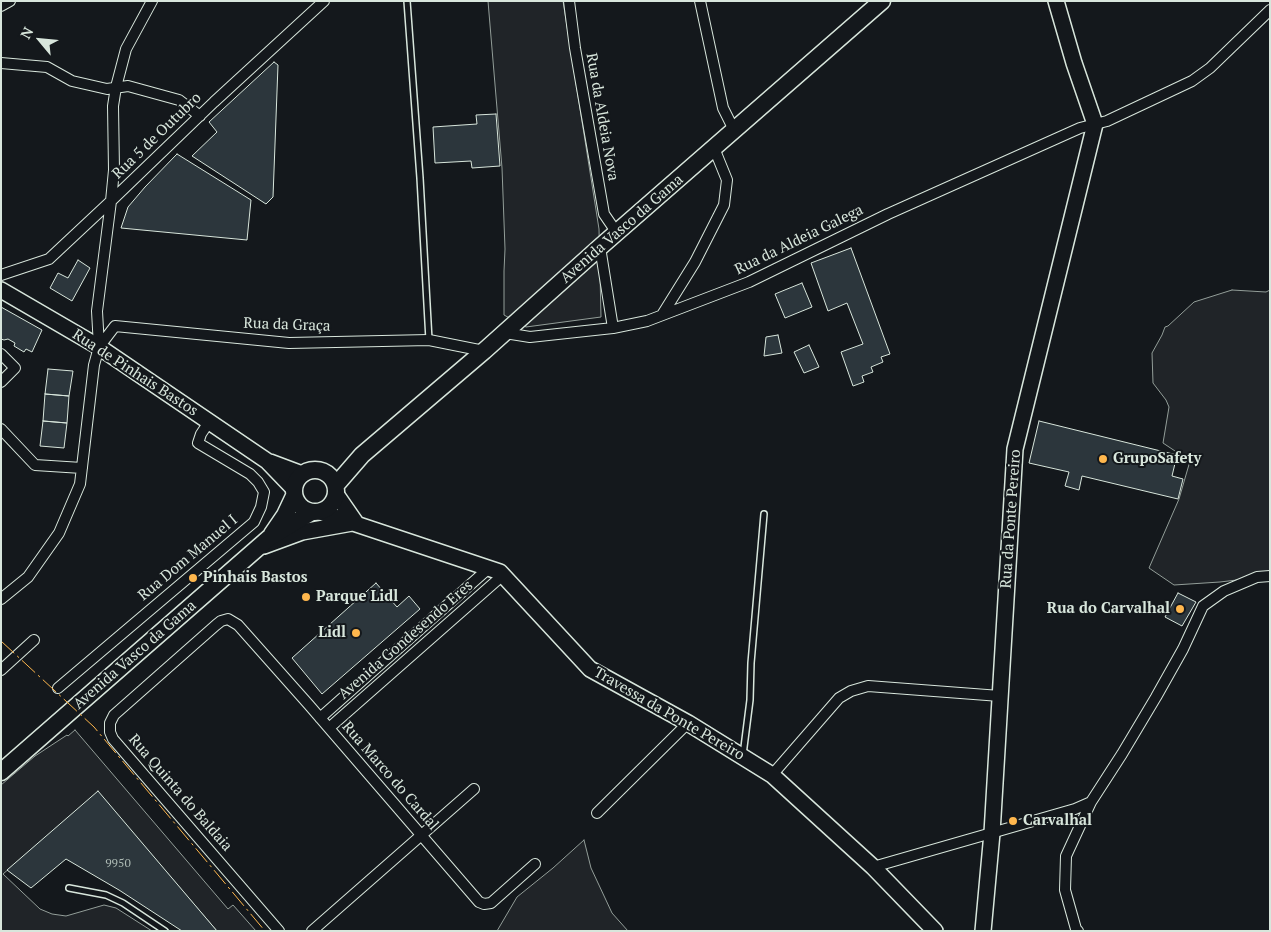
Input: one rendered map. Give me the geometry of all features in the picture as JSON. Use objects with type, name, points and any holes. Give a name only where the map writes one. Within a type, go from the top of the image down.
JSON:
[{"type":"main road","name":"Avenida Vasco da Gama","points":[[1,772],[269,538],[316,512],[328,508],[334,502],[336,489],[362,455],[484,351],[882,1]]},
{"type":"main road","name":"Avenida Vasco da Gama","points":[[269,538],[285,515],[294,492],[296,480],[302,474],[309,470],[318,469],[326,472],[362,455]]},
{"type":"main road","points":[[326,472],[332,478],[336,489]]},
{"type":"main road","points":[[294,492],[298,504],[304,510],[316,512]]},
{"type":"street","points":[[1,6],[10,1]]},
{"type":"street","points":[[1,600],[28,577],[59,533],[80,484],[94,365],[99,347],[97,312],[112,201],[114,170],[113,106],[126,49],[152,1]]},
{"type":"street","name":"Rua 5 de Outubro","points":[[1,275],[49,259],[324,1]]},
{"type":"street","name":"Rua da Aldeia Nova","points":[[569,1],[575,48],[604,214],[617,233]]},
{"type":"street","points":[[700,1],[723,108],[734,130]]},
{"type":"street","points":[[1056,1],[1095,124]]},
{"type":"street","name":"Rua da Aldeia Galega","points":[[505,332],[530,337],[613,328],[646,321],[749,282],[888,214],[1080,128],[1106,121],[1192,81],[1210,68],[1270,10]]},
{"type":"street","points":[[1,63],[47,67],[72,81],[107,89],[128,86],[179,100],[200,116]]},
{"type":"street","name":"Rua da Ponte Pereiro","points":[[984,931],[992,833],[1015,449],[1095,124]]},
{"type":"street","points":[[662,315],[695,262],[724,205],[727,180],[714,148]]},
{"type":"street","points":[[600,247],[613,328]]},
{"type":"street","name":"Rua de Pinhais Bastos","points":[[1,290],[99,347],[267,461],[302,474]]},
{"type":"street","name":"Rua da Graça","points":[[99,347],[115,326],[289,343],[429,340],[484,351]]},
{"type":"street","points":[[1,354],[15,368],[1,382]]},
{"type":"street","name":"Rua Dom Manuel I","points":[[58,688],[254,522],[261,507],[264,492],[250,474],[198,443],[201,434],[209,422]]},
{"type":"street","points":[[1,429],[35,465],[82,468]]},
{"type":"street","name":"Rua de Pinhais Bastos","points":[[267,461],[294,492]]},
{"type":"street","points":[[256,549],[302,532],[356,523],[336,489]]},
{"type":"street","name":"Travessa da Ponte Pereiro","points":[[316,512],[356,523],[500,572],[590,669],[688,723],[772,775],[873,867],[935,931]]},
{"type":"street","name":"Avenida Gondesendo Eres","points":[[320,718],[489,568]]},
{"type":"street","name":"Avenida Gondesendo Eres","points":[[329,728],[503,575]]},
{"type":"street","points":[[1078,931],[1066,890],[1066,856],[1091,802],[1122,754],[1183,650],[1203,606],[1224,591],[1257,577],[1270,576]]},
{"type":"street","name":"Rua Marco do Cardal","points":[[228,619],[238,625],[479,902],[484,904],[492,903],[535,864]]},
{"type":"street","name":"Rua Quinta do Baldaia","points":[[228,619],[216,625],[114,715],[110,723],[110,732],[112,739],[279,931]]},
{"type":"street","points":[[1,670],[34,640]]},
{"type":"street","points":[[772,775],[839,698],[851,691],[868,686],[1000,696]]},
{"type":"street","points":[[597,813],[688,723]]},
{"type":"street","points":[[312,931],[474,789]]},
{"type":"street","points":[[873,867],[1075,809],[1091,802]]},
{"type":"lane","points":[[407,1],[420,178],[429,340]]},
{"type":"lane","points":[[742,756],[750,700],[751,663],[764,514]]},
{"type":"lane","points":[[69,888],[106,895],[123,903],[166,931]]},
{"type":"shaded area","points":[[488,1],[563,1],[599,229],[601,317],[526,327],[504,315],[505,249],[502,168]]},
{"type":"shaded area","points":[[1232,290],[1266,292],[1270,290],[1270,576],[1174,585],[1149,568],[1179,499],[1190,461],[1163,443],[1169,407],[1153,383],[1152,353],[1165,327],[1194,302]]},
{"type":"shaded area","points":[[75,730],[228,909],[233,905],[256,931],[217,931],[98,792],[3,874],[40,909],[52,914],[66,916],[104,905],[116,908],[152,931],[1,931],[1,785],[35,756]]},
{"type":"shaded area","points":[[584,840],[591,868],[612,913],[628,931],[497,931],[517,897]]},
{"type":"building","points":[[274,62],[278,65],[273,197],[266,204],[192,156],[217,132],[209,122]]},
{"type":"building","points":[[496,114],[500,166],[472,168],[471,161],[435,163],[433,127],[477,124],[476,115]]},
{"type":"building","points":[[177,154],[251,200],[247,240],[121,228],[128,207]]},
{"type":"building","points":[[851,248],[890,354],[881,357],[883,362],[871,367],[873,372],[862,376],[864,382],[853,386],[841,352],[863,344],[847,303],[828,311],[811,263]]},
{"type":"building","points":[[78,260],[90,268],[72,301],[50,288],[58,273],[68,278]]},
{"type":"building","points":[[802,283],[812,307],[785,318],[775,294]]},
{"type":"building","points":[[1,307],[42,330],[32,352],[26,349],[24,352],[14,346],[15,343],[8,339],[1,339]]},
{"type":"building","points":[[778,335],[782,353],[764,356],[766,337]]},
{"type":"building","points":[[809,345],[819,367],[804,373],[794,352]]},
{"type":"building","points":[[48,369],[73,371],[69,396],[45,394]]},
{"type":"building","points":[[45,394],[69,396],[67,423],[43,421]]},
{"type":"building","points":[[43,421],[67,423],[64,448],[40,446]]},
{"type":"building","name":"GrupoSafety","points":[[1039,421],[1177,455],[1172,476],[1183,479],[1178,499],[1082,476],[1079,490],[1065,486],[1069,472],[1029,463]]},
{"type":"building","name":"Lidl","points":[[376,583],[397,607],[409,596],[420,609],[322,694],[292,658]]},
{"type":"building","name":"Rua do Carvalhal","points":[[1178,593],[1196,602],[1182,626],[1165,617]]},
{"type":"building","points":[[98,791],[217,931],[182,931],[119,890],[66,859],[31,888],[7,870]]},
{"type":"power","points":[[1,641],[94,727],[265,931]]},
{"type":"place","name":"GrupoSafety","points":[[1103,459]]},
{"type":"place","name":"Pinhais Bastos","points":[[193,578]]},
{"type":"place","name":"Parque Lidl","points":[[306,597]]},
{"type":"place","name":"Rua do Carvalhal","points":[[1180,609]]},
{"type":"place","name":"Lidl","points":[[356,633]]},
{"type":"place","name":"Carvalhal","points":[[1013,821]]}]
